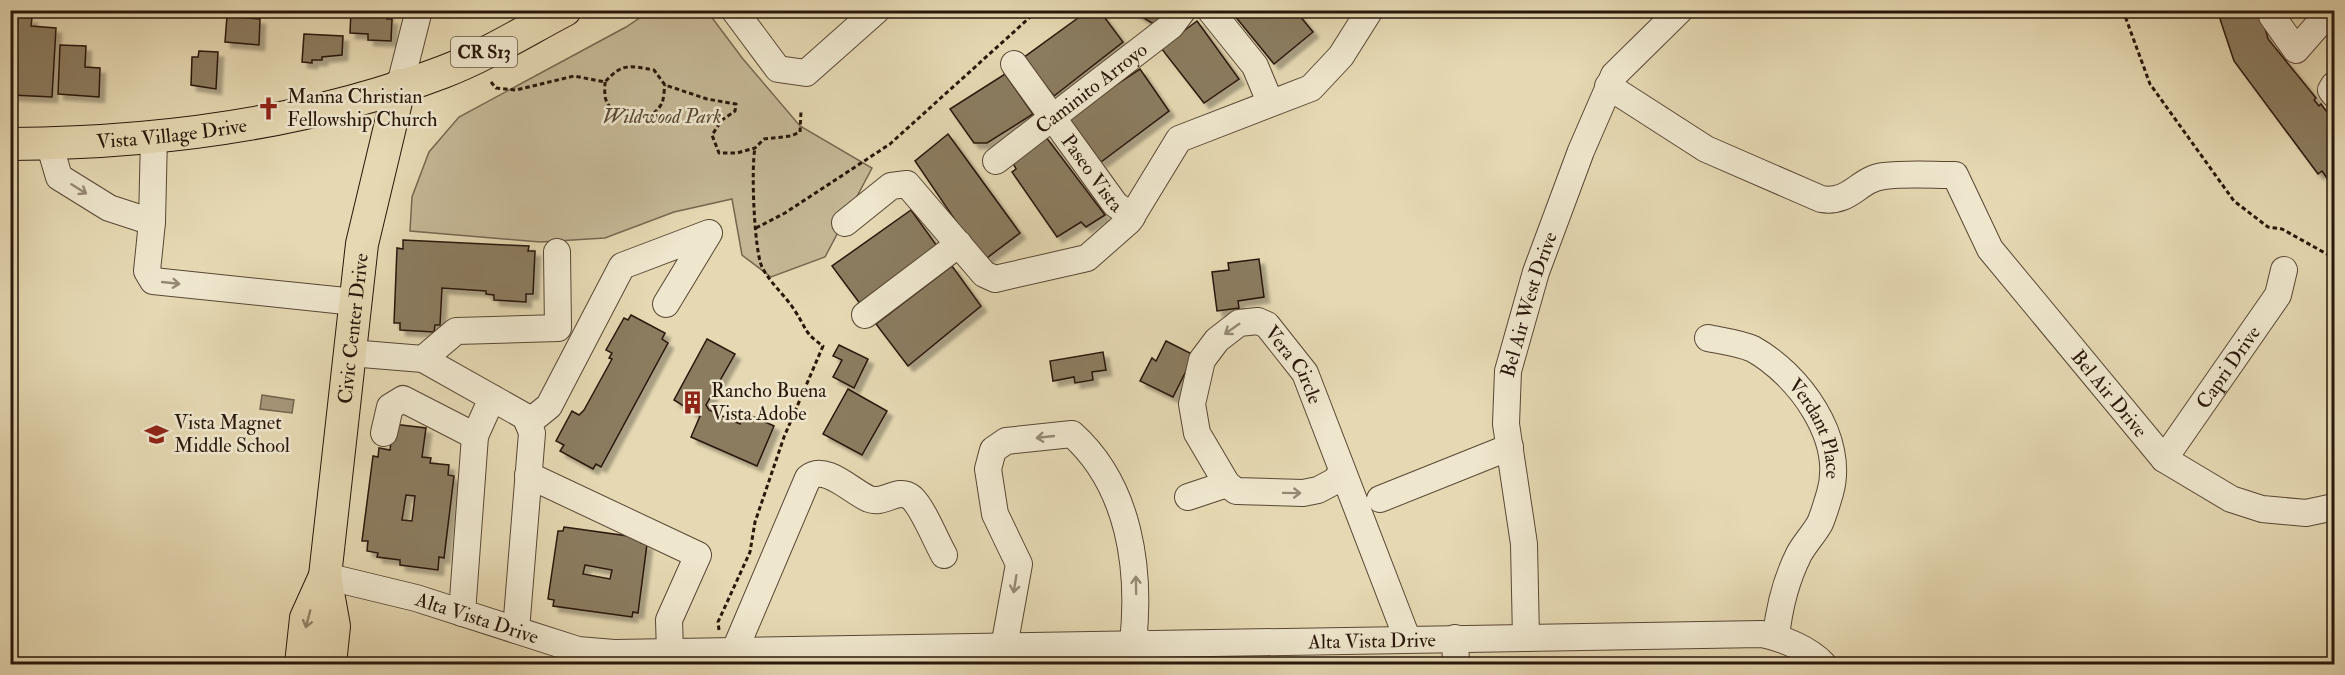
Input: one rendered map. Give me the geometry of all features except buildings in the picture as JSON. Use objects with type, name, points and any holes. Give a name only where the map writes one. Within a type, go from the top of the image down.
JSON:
[{"type":"main road","name":"CR S13","points":[[400,85],[443,72],[565,10]]},
{"type":"main road","name":"Vista Village Drive","points":[[10,144],[154,136],[295,117],[400,85]]},
{"type":"main road","name":"Civic Center Drive","points":[[330,664],[334,626],[325,576],[362,244],[400,85]]},
{"type":"main road","name":"Civic Center Drive","points":[[301,664],[306,618],[325,576]]},
{"type":"street","points":[[400,85],[419,10]]},
{"type":"street","points":[[734,10],[778,69],[806,73],[877,10]]},
{"type":"street","name":"Caminito Arroyo","points":[[996,161],[1171,26],[1183,10]]},
{"type":"street","points":[[1210,10],[1255,66],[1270,102]]},
{"type":"street","points":[[845,222],[891,186],[907,184],[984,274],[995,279],[1087,258],[1132,218],[1179,139],[1311,88],[1341,56],[1370,10]]},
{"type":"street","name":"Bel Air West Drive","points":[[1526,638],[1524,544],[1506,424],[1508,371],[1536,272],[1608,86],[1614,75],[1680,10]]},
{"type":"street","points":[[2271,10],[2272,16],[2296,50],[2331,10]]},
{"type":"street","name":"Paseo Vista","points":[[1014,64],[1115,204],[1132,218]]},
{"type":"street","points":[[2334,85],[2331,90],[2334,94]]},
{"type":"street","name":"Bel Air Drive","points":[[1608,86],[1706,149],[1821,199],[1833,201],[1853,194],[1866,182],[1882,176],[1955,175],[1990,249],[2164,459],[2231,499],[2262,509],[2306,513],[2334,507]]},
{"type":"street","points":[[154,136],[152,222],[147,271],[153,281],[355,302]]},
{"type":"street","points":[[49,143],[59,177],[109,208],[152,222]]},
{"type":"street","points":[[528,423],[549,406],[622,266],[709,233],[666,304]]},
{"type":"street","points":[[865,315],[959,244]]},
{"type":"street","points":[[557,252],[558,328]]},
{"type":"street","name":"Capri Drive","points":[[2164,459],[2278,296],[2284,270]]},
{"type":"street","name":"Vera Circle","points":[[1227,484],[1197,433],[1192,404],[1202,360],[1217,340],[1239,323],[1258,321],[1267,325],[1305,373],[1341,472],[1407,638]]},
{"type":"street","points":[[423,359],[456,331],[558,328],[582,342]]},
{"type":"street","name":"Verdant Place","points":[[1708,338],[1751,348],[1784,370],[1801,389],[1824,429],[1831,453],[1831,489],[1820,523],[1800,553],[1779,605],[1776,637]]},
{"type":"street","points":[[350,353],[423,359],[526,417],[532,433],[516,630]]},
{"type":"street","points":[[462,613],[475,436],[492,398]]},
{"type":"street","points":[[384,433],[390,406],[404,399],[475,436]]},
{"type":"street","points":[[1004,647],[1019,564],[995,514],[987,469],[993,450],[1006,441],[1072,434],[1084,446],[1109,484],[1127,526],[1136,577],[1141,650]]},
{"type":"street","points":[[1380,499],[1510,447]]},
{"type":"street","points":[[1188,497],[1227,484],[1236,490],[1304,494],[1335,481],[1341,472]]},
{"type":"street","points":[[728,652],[808,478],[813,473],[823,473],[871,500],[884,501],[896,494],[904,494],[913,499],[944,555]]},
{"type":"street","points":[[528,475],[698,555],[669,620],[670,652]]},
{"type":"street","name":"Alta Vista Drive","points":[[325,576],[416,598],[516,630],[578,657],[638,658],[670,652],[728,652],[889,657],[1004,647],[1141,650],[1407,638],[1762,634],[1776,637],[1816,657],[1823,664]]},
{"type":"street","name":"Alta Vista Drive","points":[[1455,638],[1456,664]]},
{"type":"path","points":[[756,228],[785,213],[891,144],[972,67],[1038,10]]},
{"type":"path","points":[[2126,10],[2125,16],[2150,84],[2234,201],[2268,227],[2282,230],[2334,258]]},
{"type":"path","points":[[665,85],[663,103],[651,116],[633,121],[616,114],[605,100],[605,82],[616,70],[631,65],[654,70],[665,85],[707,99],[736,104],[735,111],[722,120],[712,135],[719,153],[737,153],[754,148],[764,139],[791,136],[800,132],[801,111]]},
{"type":"path","points":[[491,82],[496,88],[516,90],[574,76],[605,82]]},
{"type":"path","points":[[728,652],[718,622],[750,552],[755,522],[784,437],[823,346],[807,335],[795,310],[761,266],[752,166],[754,148]]},
{"type":"green space","name":"Wildwood Park","points":[[650,11],[707,11],[743,59],[800,126],[872,168],[825,257],[771,277],[742,255],[732,199],[674,212],[605,238],[540,242],[410,231],[412,197],[429,152],[459,117],[626,27]]},
{"type":"shaded area","points":[[262,395],[294,400],[292,413],[260,409]]},
{"type":"place","name":"Manna Christian Fellowship Church","points":[[269,108]]},
{"type":"place","name":"Rancho Buena Vista Adobe","points":[[693,402]]},
{"type":"place","name":"Vista Magnet Middle School","points":[[156,434]]}]
